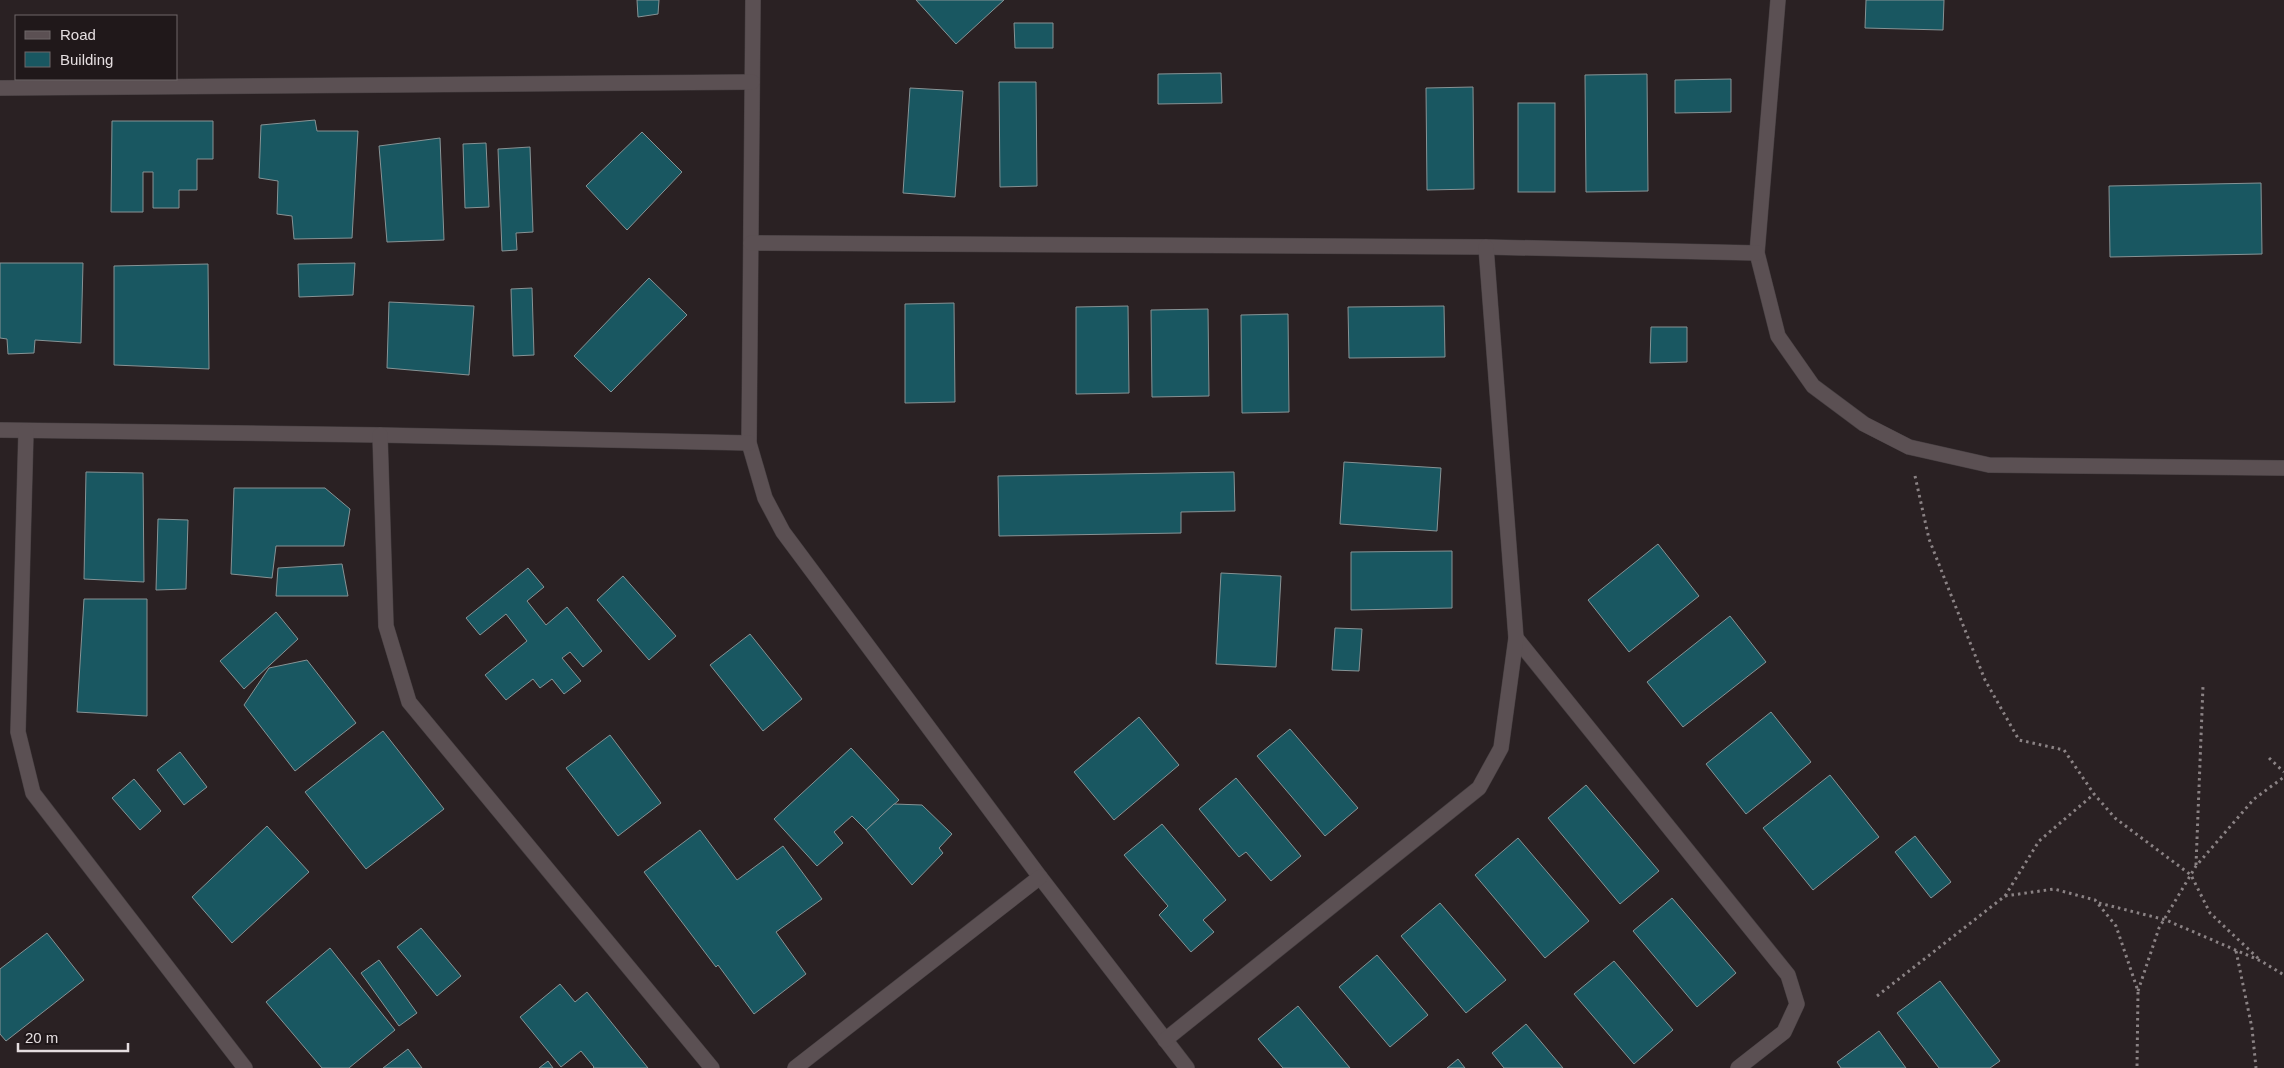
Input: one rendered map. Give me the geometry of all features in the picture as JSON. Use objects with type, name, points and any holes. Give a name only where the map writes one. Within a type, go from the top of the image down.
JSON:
[{"type":"street","points":[[753,0],[749,442],[765,498],[783,532],[1040,877],[1187,1068]]},
{"type":"street","points":[[1778,0],[1757,252],[1778,336],[1813,386],[1864,424],[1909,447],[1989,465],[2284,468]]},
{"type":"street","points":[[0,88],[752,82]]},
{"type":"street","points":[[751,243],[1486,247],[1757,252]]},
{"type":"street","points":[[1165,1040],[1479,788],[1501,748],[1516,638],[1486,247]]},
{"type":"street","points":[[0,430],[380,434],[749,442]]},
{"type":"street","points":[[26,430],[18,732],[33,793],[245,1068]]},
{"type":"street","points":[[380,434],[386,626],[409,702],[712,1068]]},
{"type":"street","points":[[1516,638],[1788,975],[1797,1004],[1784,1032],[1738,1068]]},
{"type":"street","points":[[795,1068],[1040,877]]},
{"type":"path","points":[[1909,447],[1929,538],[1985,680],[2019,740],[2064,750],[2094,794],[2115,818],[2191,875],[2210,913],[2261,961]]},
{"type":"path","points":[[2196,866],[2203,686]]},
{"type":"path","points":[[2269,758],[2284,772]]},
{"type":"path","points":[[2137,1068],[2138,991],[2159,928],[2166,920],[2196,866],[2254,799],[2284,777]]},
{"type":"path","points":[[1877,996],[2005,896],[2039,841],[2094,794]]},
{"type":"path","points":[[2005,896],[2054,888],[2166,920],[2261,961],[2284,975]]},
{"type":"path","points":[[2098,902],[2116,926],[2138,991]]},
{"type":"path","points":[[2236,950],[2252,1028],[2256,1068]]},
{"type":"building","points":[[637,0],[659,0],[658,14],[638,17]]},
{"type":"building","points":[[916,0],[1004,0],[956,44]]},
{"type":"building","points":[[1866,0],[1944,0],[1943,30],[1865,28]]},
{"type":"building","points":[[1014,23],[1053,23],[1053,48],[1015,48]]},
{"type":"building","points":[[1221,73],[1222,103],[1158,104],[1158,74]]},
{"type":"building","points":[[1647,74],[1648,191],[1586,192],[1585,75]]},
{"type":"building","points":[[1731,79],[1731,112],[1675,113],[1675,80]]},
{"type":"building","points":[[999,82],[1036,82],[1037,186],[1000,187]]},
{"type":"building","points":[[1473,87],[1474,189],[1427,190],[1426,88]]},
{"type":"building","points":[[910,88],[963,91],[955,197],[903,193]]},
{"type":"building","points":[[1518,103],[1555,103],[1555,192],[1518,192]]},
{"type":"building","points":[[315,120],[317,131],[358,131],[352,238],[294,239],[292,216],[277,214],[278,181],[259,178],[261,125]]},
{"type":"building","points":[[112,121],[213,121],[213,159],[197,159],[197,190],[179,190],[179,208],[153,208],[153,172],[143,172],[143,212],[111,212]]},
{"type":"building","points":[[642,132],[682,172],[627,230],[586,186]]},
{"type":"building","points":[[440,138],[444,240],[387,242],[379,146]]},
{"type":"building","points":[[486,143],[489,207],[465,208],[463,144]]},
{"type":"building","points":[[530,147],[533,232],[516,233],[517,250],[502,251],[498,149]]},
{"type":"building","points":[[2261,183],[2262,254],[2110,257],[2109,186]]},
{"type":"building","points":[[0,263],[83,263],[81,343],[35,340],[34,353],[8,354],[7,339],[0,338]]},
{"type":"building","points":[[355,263],[353,295],[299,297],[298,264]]},
{"type":"building","points":[[208,264],[209,369],[114,365],[114,266]]},
{"type":"building","points":[[649,278],[687,315],[611,392],[574,356]]},
{"type":"building","points":[[532,288],[534,355],[513,356],[511,289]]},
{"type":"building","points":[[389,302],[474,306],[469,375],[387,368]]},
{"type":"building","points":[[954,303],[955,402],[905,403],[905,304]]},
{"type":"building","points":[[1128,306],[1129,393],[1076,394],[1076,307]]},
{"type":"building","points":[[1444,306],[1445,357],[1349,358],[1348,307]]},
{"type":"building","points":[[1208,309],[1209,396],[1152,397],[1151,310]]},
{"type":"building","points":[[1288,314],[1289,412],[1242,413],[1241,315]]},
{"type":"building","points":[[1651,327],[1687,327],[1687,362],[1650,363]]},
{"type":"building","points":[[1344,462],[1441,468],[1437,531],[1340,524]]},
{"type":"building","points":[[86,472],[143,473],[144,582],[84,579]]},
{"type":"building","points":[[1234,472],[1235,511],[1181,512],[1181,533],[999,536],[998,476]]},
{"type":"building","points":[[234,488],[325,488],[350,509],[344,546],[276,546],[272,578],[231,574]]},
{"type":"building","points":[[158,519],[188,520],[186,589],[156,590]]},
{"type":"building","points":[[1658,544],[1699,596],[1629,652],[1588,600]]},
{"type":"building","points":[[1452,551],[1452,608],[1351,610],[1351,552]]},
{"type":"building","points":[[342,564],[348,596],[276,596],[278,568]]},
{"type":"building","points":[[528,568],[544,587],[527,601],[546,625],[567,607],[602,651],[583,667],[570,652],[562,658],[581,681],[564,694],[552,679],[540,688],[533,679],[506,700],[485,675],[527,641],[506,614],[480,635],[466,618]]},
{"type":"building","points":[[1221,573],[1281,576],[1276,667],[1216,664]]},
{"type":"building","points":[[623,576],[676,636],[649,660],[597,600]]},
{"type":"building","points":[[84,599],[147,599],[147,716],[77,712]]},
{"type":"building","points":[[276,612],[298,639],[244,689],[220,661]]},
{"type":"building","points":[[1730,616],[1766,662],[1683,727],[1647,682]]},
{"type":"building","points":[[1335,628],[1362,629],[1359,671],[1332,670]]},
{"type":"building","points":[[750,634],[802,699],[763,731],[710,665]]},
{"type":"building","points":[[307,660],[356,723],[295,771],[244,705],[269,668]]},
{"type":"building","points":[[1771,712],[1811,762],[1746,814],[1706,764]]},
{"type":"building","points":[[1139,717],[1179,765],[1114,820],[1074,772]]},
{"type":"building","points":[[1290,729],[1358,808],[1325,836],[1257,756]]},
{"type":"building","points":[[383,731],[444,809],[366,869],[305,792]]},
{"type":"building","points":[[610,735],[661,803],[618,836],[566,768]]},
{"type":"building","points":[[851,748],[899,800],[866,830],[852,816],[834,832],[843,843],[817,866],[774,819]]},
{"type":"building","points":[[180,752],[207,787],[184,805],[157,770]]},
{"type":"building","points":[[1830,775],[1879,837],[1813,890],[1763,828]]},
{"type":"building","points":[[1236,778],[1301,856],[1271,881],[1246,852],[1239,857],[1199,809]]},
{"type":"building","points":[[134,779],[161,811],[140,830],[112,798]]},
{"type":"building","points":[[1586,785],[1659,871],[1620,904],[1548,818]]},
{"type":"building","points":[[894,804],[922,805],[952,834],[939,848],[943,853],[912,885],[866,830]]},
{"type":"building","points":[[1162,824],[1226,900],[1203,920],[1214,932],[1191,952],[1159,915],[1168,906],[1124,855]]},
{"type":"building","points":[[267,826],[309,872],[232,943],[192,897]]},
{"type":"building","points":[[700,830],[737,880],[783,846],[822,899],[776,932],[806,974],[754,1014],[718,965],[716,967],[644,872]]},
{"type":"building","points":[[1915,836],[1951,882],[1931,898],[1895,852]]},
{"type":"building","points":[[1518,838],[1589,921],[1545,958],[1475,875]]},
{"type":"building","points":[[1672,898],[1736,973],[1697,1007],[1633,931]]},
{"type":"building","points":[[1440,903],[1506,980],[1466,1013],[1401,936]]},
{"type":"building","points":[[421,928],[461,976],[437,996],[397,947]]},
{"type":"building","points":[[47,933],[84,980],[6,1041],[0,1034],[0,969]]},
{"type":"building","points":[[330,948],[395,1030],[349,1068],[322,1068],[266,1002]]},
{"type":"building","points":[[1377,955],[1428,1015],[1390,1047],[1339,987]]},
{"type":"building","points":[[379,960],[417,1013],[399,1026],[361,973]]},
{"type":"building","points":[[1614,961],[1673,1030],[1634,1064],[1574,994]]},
{"type":"building","points":[[1940,981],[2000,1061],[1990,1068],[1939,1068],[1897,1013]]},
{"type":"building","points":[[560,984],[575,1002],[587,992],[648,1068],[593,1068],[581,1051],[561,1067],[520,1017]]},
{"type":"building","points":[[1298,1006],[1350,1068],[1283,1068],[1258,1039]]},
{"type":"building","points":[[1526,1024],[1563,1068],[1504,1068],[1492,1053]]},
{"type":"building","points":[[1879,1031],[1906,1068],[1841,1068],[1837,1062]]},
{"type":"building","points":[[408,1049],[422,1068],[383,1068]]},
{"type":"building","points":[[1458,1059],[1465,1068],[1447,1068]]},
{"type":"building","points":[[548,1061],[553,1068],[539,1068]]}]
